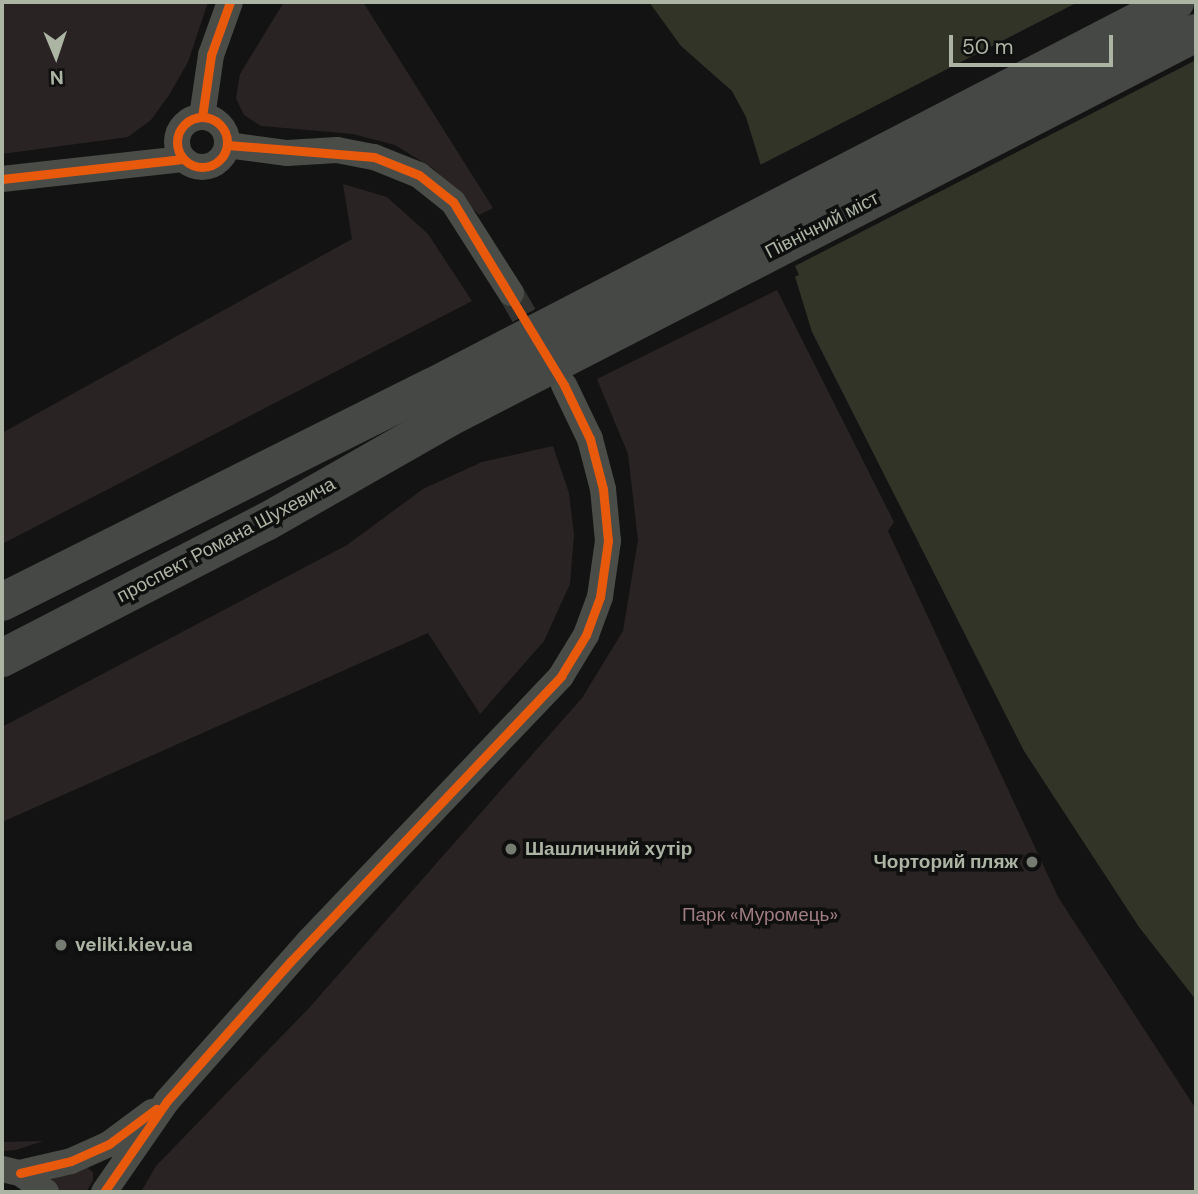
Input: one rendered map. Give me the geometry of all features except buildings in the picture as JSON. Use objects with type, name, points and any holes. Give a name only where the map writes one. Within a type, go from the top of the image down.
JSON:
[{"type":"main road","name":"Північний міст","points":[[440,402],[1175,2]]},
{"type":"main road","name":"Північний міст","points":[[440,402],[1196,33]]},
{"type":"main road","points":[[2,603],[440,402]]},
{"type":"main road","name":"проспект Романа Шухевича","points":[[2,658],[266,522],[440,402]]},
{"type":"street","points":[[202,117],[211,55],[230,2]]},
{"type":"street","points":[[202,117],[221,125],[227,145],[221,159],[209,166],[195,166],[183,159],[177,146],[179,131],[188,121],[202,117]]},
{"type":"street","points":[[227,145],[287,153],[349,152],[374,156],[419,175],[453,202],[511,293]]},
{"type":"street","points":[[2,179],[183,159]]},
{"type":"street","points":[[104,1192],[167,1101],[308,942],[561,676],[586,635],[600,597],[608,541],[603,489],[590,439],[564,385]]},
{"type":"street","points":[[11,1171],[71,1161],[109,1144],[167,1101]]},
{"type":"street","points":[[11,1171],[46,1192]]},
{"type":"green space","points":[[2,2],[208,2],[188,62],[169,95],[151,120],[128,137],[2,154]]},
{"type":"green space","points":[[284,2],[363,2],[493,208],[479,215],[434,169],[395,145],[353,134],[261,126],[244,115],[236,98],[240,74]]},
{"type":"green space","points":[[343,184],[387,197],[428,234],[472,301],[2,544],[2,433],[352,239]]},
{"type":"green space","name":"Парк «Муромець»","points":[[777,290],[894,522],[888,531],[1058,897],[1196,1109],[1196,1192],[141,1192],[156,1166],[309,1008],[582,698],[623,631],[638,540],[628,454],[597,379]]},
{"type":"green space","points":[[553,446],[569,493],[574,535],[570,584],[544,641],[480,714],[428,633],[2,822],[2,727],[347,545],[423,489],[482,462]]},
{"type":"green space","points":[[43,1141],[16,1150],[2,1151],[2,1142]]},
{"type":"green space","points":[[86,1167],[93,1172],[93,1181],[86,1192],[52,1192],[48,1187],[52,1179]]},
{"type":"shaded area","points":[[649,2],[1196,2],[1196,1000],[1139,927],[1024,751],[812,332],[746,117],[732,91],[681,46]]},
{"type":"pier","points":[[1078,2],[1196,2],[1196,60],[795,266],[799,275],[792,278],[758,166]]},
{"type":"tunnel","points":[[511,293],[542,346]]},
{"type":"cycle path","points":[[202,117],[211,55],[230,2]]},
{"type":"cycle path","points":[[202,117],[220,124],[227,142],[220,160],[202,167],[184,160],[177,142],[184,124],[202,117]]},
{"type":"cycle path","points":[[104,1192],[167,1101],[291,961],[561,676],[586,635],[600,597],[608,541],[603,489],[590,439],[564,385],[453,202],[419,175],[374,157],[227,145]]},
{"type":"cycle path","points":[[2,179],[183,159]]},
{"type":"cycle path","points":[[20,1173],[71,1161],[109,1144],[156,1109]]},
{"type":"place","name":"Шашличний хутір","points":[[511,849]]},
{"type":"place","name":"Чорторий пляж","points":[[1032,862]]},
{"type":"place","name":"veliki.kiev.ua","points":[[61,945]]}]
